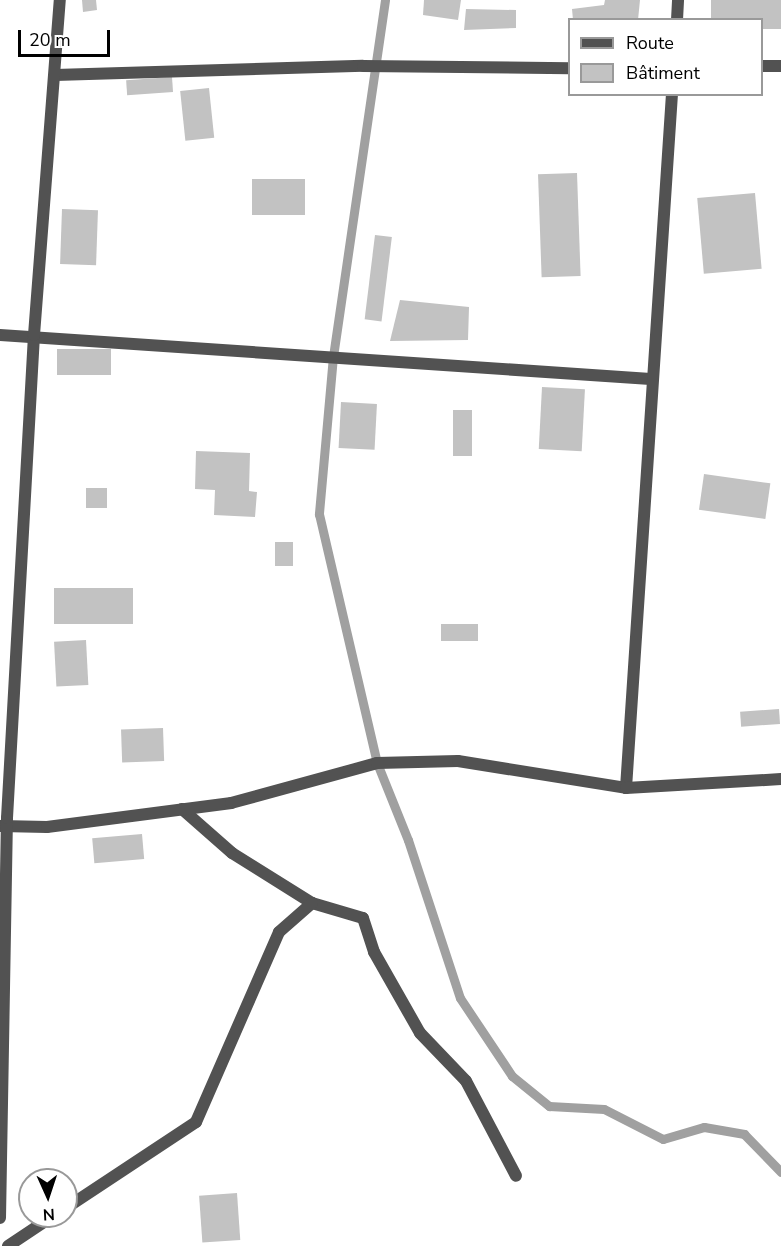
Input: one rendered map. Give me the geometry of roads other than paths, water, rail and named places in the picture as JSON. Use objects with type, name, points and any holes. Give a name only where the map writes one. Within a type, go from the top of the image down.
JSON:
[{"type":"street","points":[[0,1218],[4,826],[34,335],[60,0]]},
{"type":"street","points":[[677,18],[678,0]]},
{"type":"street","points":[[763,66],[781,66]]},
{"type":"street","points":[[55,75],[370,67],[568,68]]},
{"type":"street","points":[[626,788],[651,379],[672,96]]},
{"type":"street","points":[[0,335],[34,335],[651,379]]},
{"type":"street","points":[[4,826],[47,826],[231,803],[377,763],[458,761],[626,788],[781,779]]},
{"type":"street","points":[[182,809],[232,853],[312,903],[363,918],[374,952],[420,1033],[466,1081],[516,1176]]},
{"type":"street","points":[[78,1200],[196,1122],[279,932],[312,903]]},
{"type":"street","points":[[8,1246],[35,1228]]},
{"type":"waterway","points":[[385,0],[333,356],[319,514],[377,763],[408,840],[460,998],[512,1076],[549,1106],[604,1109],[663,1139],[704,1127],[744,1134],[781,1172]]}]
